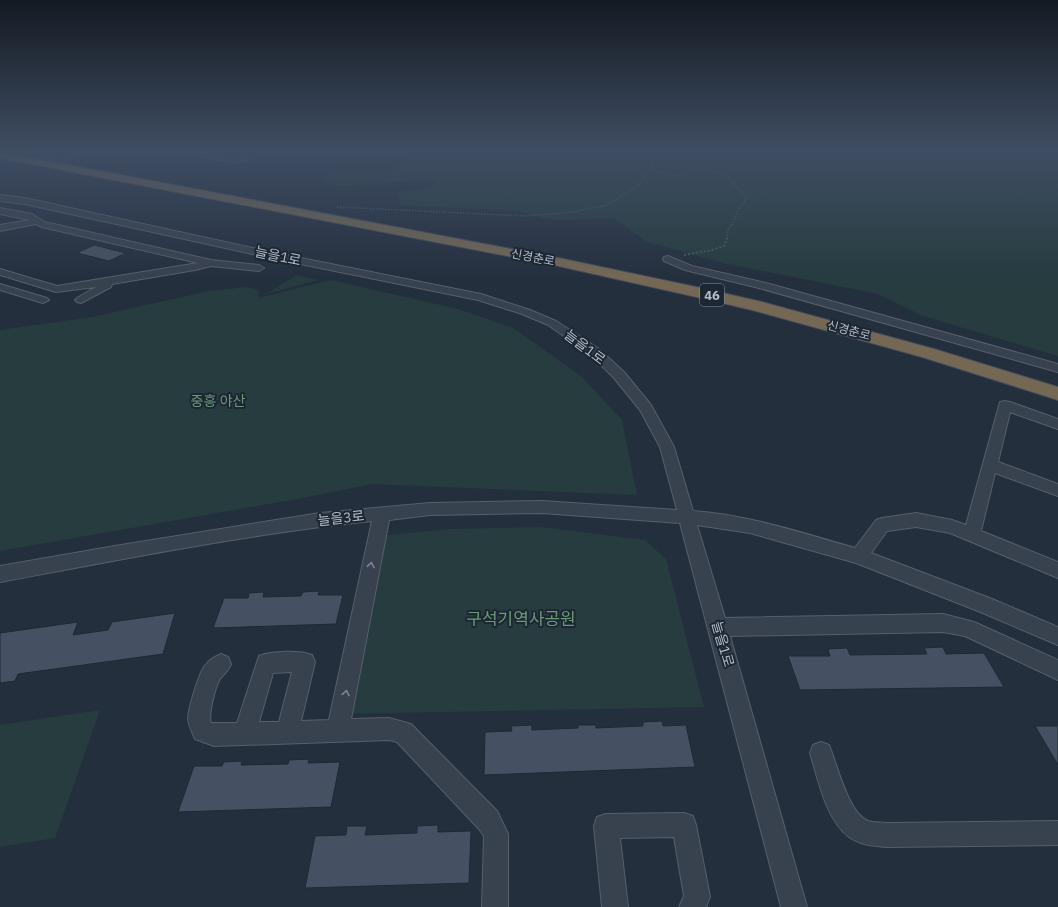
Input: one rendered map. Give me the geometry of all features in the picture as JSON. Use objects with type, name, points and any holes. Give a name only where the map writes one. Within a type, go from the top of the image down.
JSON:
[{"type":"highway","name":"신경춘로","points":[[223,193],[360,217],[756,306],[928,353],[1058,394]]},
{"type":"highway","name":"신경춘로","points":[[231,193],[614,266],[759,298],[916,340],[1058,384]]},
{"type":"street","name":"늘을1로","points":[[0,198],[25,201],[266,254],[481,297],[526,312],[552,323],[596,352],[619,375],[646,408],[667,447],[718,626],[794,907]]},
{"type":"street","points":[[0,211],[39,220],[42,224],[211,262],[259,268]]},
{"type":"street","points":[[0,228],[27,224],[39,220]]},
{"type":"street","points":[[668,259],[689,268],[762,285],[1058,368]]},
{"type":"street","points":[[0,272],[56,289],[195,267],[211,262]]},
{"type":"street","points":[[81,300],[105,287],[111,281]]},
{"type":"street","points":[[18,292],[37,283]]},
{"type":"street","points":[[0,287],[43,300]]},
{"type":"street","points":[[972,534],[1005,406],[1058,424]]},
{"type":"street","points":[[989,465],[1058,490]]},
{"type":"street","name":"늘을3로","points":[[0,574],[115,553],[320,520],[430,509],[542,507],[711,519],[750,526],[859,556],[985,605],[1058,636]]},
{"type":"street","points":[[338,731],[382,514]]},
{"type":"street","points":[[859,556],[882,525],[916,520],[952,527],[972,534],[1058,570]]},
{"type":"street","points":[[718,626],[943,623],[967,628],[1058,670]]},
{"type":"street","points":[[245,734],[266,663],[305,662],[287,733]]},
{"type":"street","points":[[221,664],[211,674],[203,697],[199,719],[203,731],[214,735],[389,729],[403,732],[488,820],[496,834],[495,907]]},
{"type":"street","points":[[821,753],[838,803],[849,821],[867,833],[1058,834]]},
{"type":"street","points":[[615,907],[606,826],[684,825],[697,897],[692,907]]},
{"type":"path","points":[[360,217],[474,215],[526,216],[573,212],[607,205],[626,193]]},
{"type":"path","points":[[668,259],[669,255],[684,255],[712,250],[724,246],[728,238],[727,231],[731,228],[737,214],[737,210],[746,200],[746,197],[743,193]]},
{"type":"green space","points":[[398,193],[1058,193],[1058,356],[923,316],[878,294],[723,263],[647,242],[615,219],[550,220],[518,211],[400,205]]},
{"type":"green space","points":[[297,275],[318,280],[266,294]]},
{"type":"green space","name":"중흥 야산","points":[[331,280],[458,309],[513,328],[582,377],[622,420],[637,495],[372,484],[297,499],[0,551],[0,330],[92,317],[209,291],[248,287],[258,290],[259,298]]},
{"type":"green space","name":"구석기역사공원","points":[[542,527],[645,540],[666,559],[704,707],[335,714],[368,537],[450,529]]},
{"type":"green space","points":[[100,710],[55,838],[0,847],[0,725]]},
{"type":"building","points":[[94,245],[126,253],[109,261],[77,253]]},
{"type":"building","points":[[319,591],[318,595],[343,595],[336,624],[213,628],[224,598],[248,598],[249,593],[264,592],[263,597],[301,596],[303,592]]},
{"type":"building","points":[[175,613],[163,654],[18,674],[15,681],[0,683],[0,633],[78,622],[73,635],[108,630],[112,622]]},
{"type":"building","points":[[943,647],[946,654],[984,653],[1004,687],[800,690],[788,656],[830,656],[828,649],[847,648],[850,655],[927,654],[924,648]]},
{"type":"building","points":[[662,721],[663,726],[686,725],[695,767],[484,775],[485,732],[512,731],[511,726],[532,725],[532,730],[578,728],[578,725],[596,725],[596,728],[643,726],[643,722]]},
{"type":"building","points":[[1035,726],[1058,726],[1058,765]]},
{"type":"building","points":[[309,759],[308,763],[340,762],[331,807],[178,812],[194,766],[222,766],[224,762],[242,761],[241,765],[288,764],[289,760]]},
{"type":"building","points":[[438,825],[438,832],[471,831],[469,883],[305,888],[315,836],[346,835],[347,826],[367,826],[365,835],[417,833],[417,826]]}]
